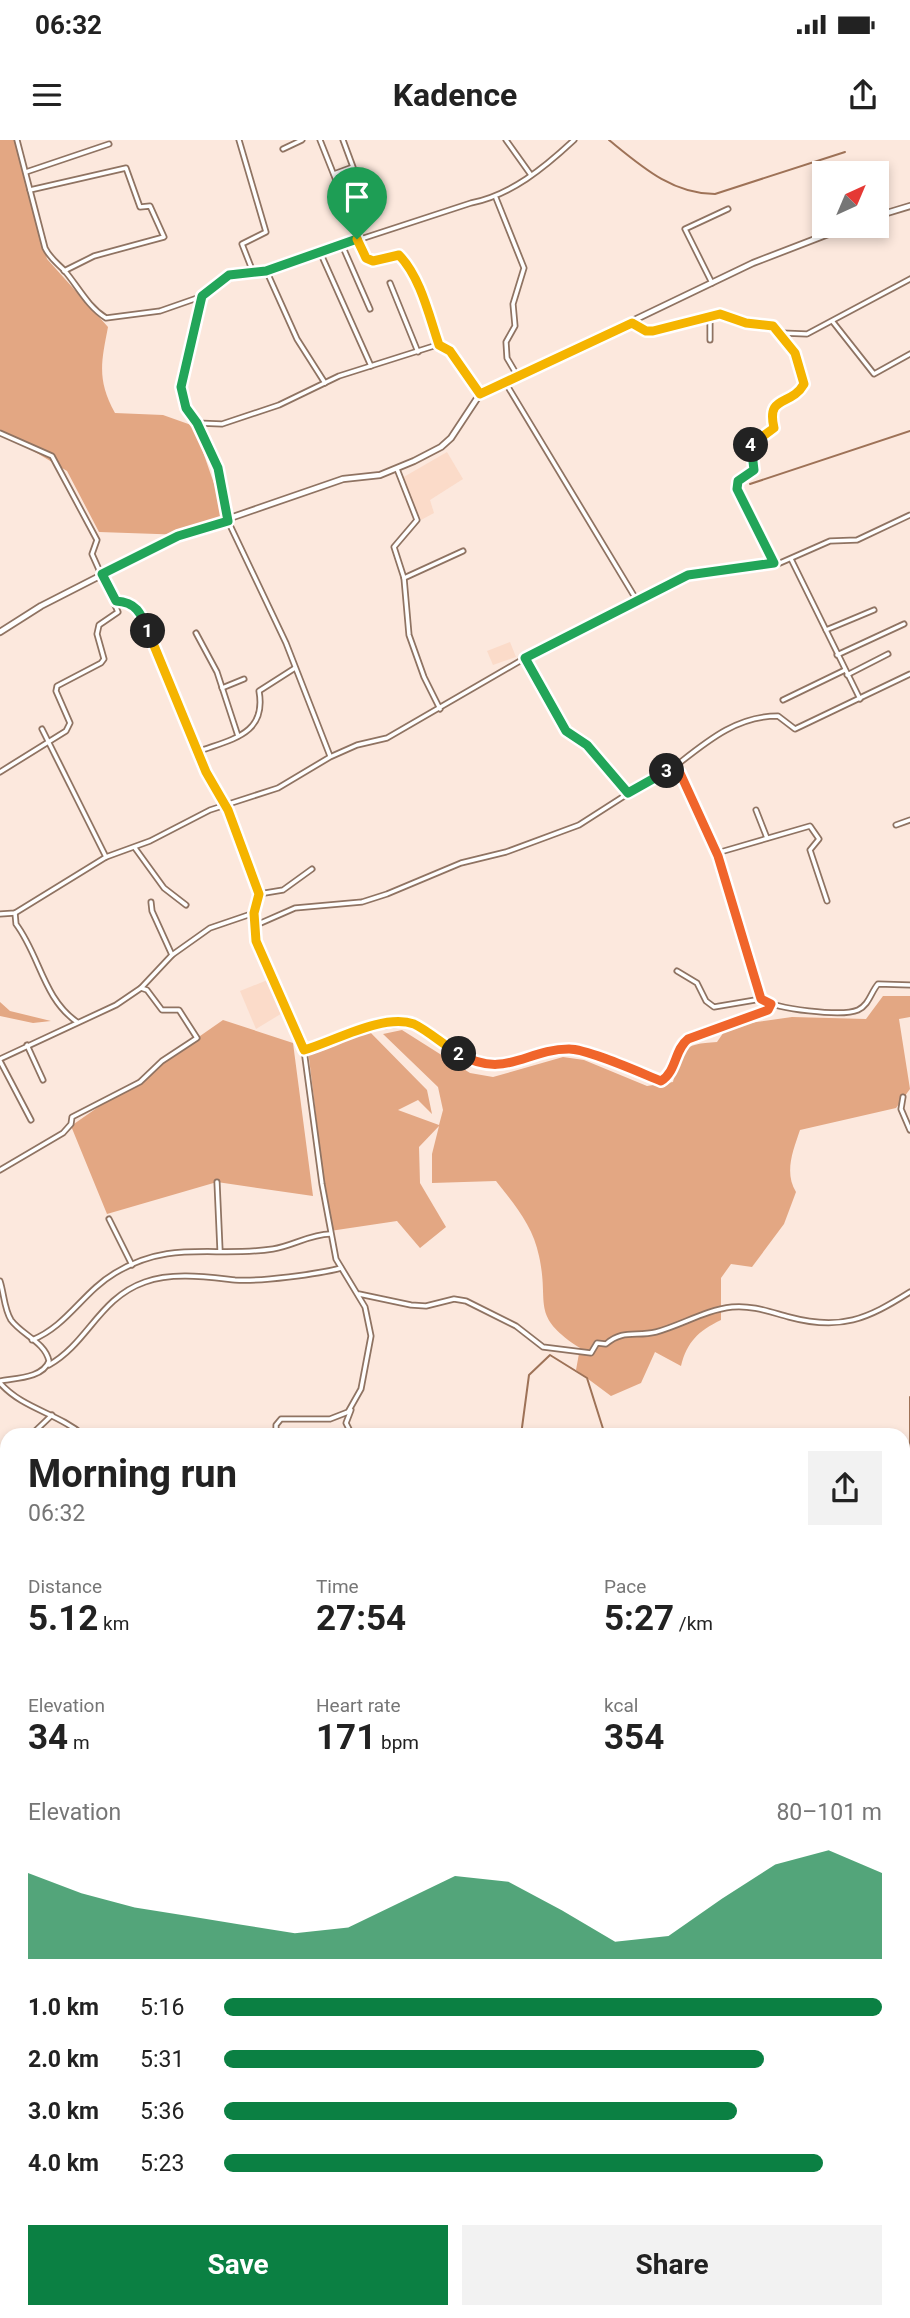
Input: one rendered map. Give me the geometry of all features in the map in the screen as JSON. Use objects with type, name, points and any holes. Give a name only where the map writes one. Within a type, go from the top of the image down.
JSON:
[{"type":"street","points":[[18,140],[45,248],[52,261],[64,271],[97,312],[106,318],[160,311],[202,296],[229,275],[266,271],[358,239],[496,198],[531,175],[574,140]]},
{"type":"street","points":[[239,140],[266,232],[242,244],[253,272]]},
{"type":"street","points":[[283,149],[303,140]]},
{"type":"street","points":[[320,140],[366,258],[373,261],[399,255],[405,262],[416,281],[439,345],[450,351],[480,394]]},
{"type":"street","points":[[334,174],[353,167],[344,140]]},
{"type":"street","points":[[506,140],[531,175]]},
{"type":"street","points":[[26,172],[108,144]]},
{"type":"street","points":[[30,190],[126,168],[140,207],[150,206],[164,237],[94,256],[64,271]]},
{"type":"street","points":[[496,198],[524,268],[513,304],[515,326],[506,342],[507,358],[517,375]]},
{"type":"street","points":[[889,212],[910,206]]},
{"type":"street","points":[[712,283],[685,229],[728,209]]},
{"type":"street","points":[[0,632],[102,574],[178,536],[228,521],[343,479],[380,475],[397,469],[441,447],[460,428],[480,394],[769,256],[817,238]]},
{"type":"street","points":[[342,246],[370,309]]},
{"type":"street","points":[[320,253],[371,366]]},
{"type":"street","points":[[266,271],[297,339],[326,384]]},
{"type":"street","points":[[781,333],[807,334],[910,279]]},
{"type":"street","points":[[390,283],[418,352]]},
{"type":"street","points":[[202,296],[181,387],[186,408],[197,423],[218,468],[228,521],[295,668],[330,757]]},
{"type":"street","points":[[632,323],[646,331],[653,331],[724,314],[746,323],[767,324],[781,333],[801,365],[804,384],[800,391],[773,407],[771,414],[774,428],[751,444],[754,470],[738,481],[737,489],[774,563]]},
{"type":"street","points":[[710,316],[710,340]]},
{"type":"street","points":[[833,322],[874,374],[910,354]]},
{"type":"street","points":[[197,423],[222,424],[279,405],[371,366],[439,345]]},
{"type":"street","points":[[505,382],[636,598]]},
{"type":"street","points":[[0,433],[52,456],[97,540],[92,554],[116,601],[118,612],[99,625],[97,634],[104,659],[57,686],[56,691],[70,723],[66,732],[0,772]]},
{"type":"street","points":[[397,469],[417,520],[394,547],[404,578],[409,635],[424,677],[441,710]]},
{"type":"street","points":[[0,914],[15,913],[106,857],[135,848],[226,805],[278,788],[330,757],[357,745],[384,740],[441,710],[525,658],[636,598],[688,575],[791,559],[830,541],[857,540],[910,515]]},
{"type":"street","points":[[404,578],[463,551]]},
{"type":"street","points":[[791,559],[860,699]]},
{"type":"street","points":[[116,601],[128,601],[140,611],[197,752],[226,805],[259,894],[254,926],[260,953],[304,1050],[336,1259],[365,1307],[370,1336],[361,1389],[346,1423],[348,1428]]},
{"type":"street","points":[[826,630],[874,610]]},
{"type":"street","points":[[837,655],[904,624]]},
{"type":"street","points":[[196,633],[222,688],[238,736]]},
{"type":"street","points":[[783,700],[888,654]]},
{"type":"street","points":[[525,658],[566,731],[587,745],[628,793]]},
{"type":"street","points":[[197,752],[238,736],[259,721],[262,710],[261,688],[295,668]]},
{"type":"street","points":[[254,926],[295,908],[362,902],[463,863],[506,852],[579,825],[671,769],[710,738],[746,719],[778,716],[795,729],[910,674]]},
{"type":"street","points":[[222,688],[244,678]]},
{"type":"street","points":[[42,729],[106,857]]},
{"type":"street","points":[[671,769],[680,773],[717,853],[761,999]]},
{"type":"street","points":[[756,810],[767,838]]},
{"type":"street","points":[[897,825],[910,820]]},
{"type":"street","points":[[717,853],[808,825],[819,839],[810,850],[827,901]]},
{"type":"street","points":[[135,848],[164,888],[186,905]]},
{"type":"street","points":[[259,894],[283,890],[312,869]]},
{"type":"street","points":[[151,902],[152,911],[173,955]]},
{"type":"street","points":[[15,913],[16,924],[48,989],[62,1009],[77,1023]]},
{"type":"street","points":[[32,1120],[0,1060],[116,1005],[141,988],[173,955],[210,928],[254,913]]},
{"type":"street","points":[[677,971],[697,983],[706,1001],[714,1007],[761,999],[771,1004],[814,1010],[853,1011],[866,1004],[878,984],[910,985]]},
{"type":"street","points":[[0,1170],[63,1133],[72,1117],[139,1082],[162,1061],[197,1038],[179,1010],[162,1010],[147,990],[141,988]]},
{"type":"street","points":[[304,1050],[364,1028],[412,1023],[475,1062],[492,1066],[552,1051],[581,1050],[661,1081],[673,1067],[684,1042],[766,1011],[771,1004]]},
{"type":"street","points":[[27,1045],[43,1080]]},
{"type":"street","points":[[903,1097],[901,1109],[910,1130]]},
{"type":"street","points":[[217,1182],[220,1250]]},
{"type":"street","points":[[109,1219],[132,1265]]},
{"type":"street","points":[[32,1340],[55,1329],[101,1283],[132,1265],[168,1252],[244,1252],[274,1248],[331,1234]]},
{"type":"street","points":[[0,1382],[25,1377],[49,1364],[74,1343],[109,1302],[147,1281],[194,1277],[246,1280],[315,1275],[342,1267]]},
{"type":"street","points":[[0,1281],[11,1319],[47,1353],[49,1364]]},
{"type":"street","points":[[359,1294],[426,1306],[454,1299],[466,1301],[516,1326],[544,1348],[591,1353],[597,1343],[606,1344],[616,1335],[652,1333],[715,1310],[750,1307],[805,1320],[850,1323],[876,1313],[910,1292]]},
{"type":"street","points":[[0,1382],[22,1402],[72,1428]]},
{"type":"street","points":[[276,1428],[281,1419],[330,1419],[343,1416],[351,1408]]},
{"type":"street","points":[[39,1428],[52,1416]]},
{"type":"shaded area","points":[[0,140],[16,140],[47,259],[108,327],[102,371],[105,391],[115,413],[163,415],[194,426],[227,521],[186,535],[99,532],[67,471],[0,431]]},
{"type":"shaded area","points":[[447,452],[463,479],[430,500],[434,513],[421,520],[402,478]]},
{"type":"shaded area","points":[[510,642],[516,657],[493,665],[487,651]]},
{"type":"shaded area","points":[[270,979],[284,1012],[256,1029],[240,991]]},
{"type":"shaded area","points":[[883,996],[910,996],[910,1017],[899,1019],[910,1089],[896,1108],[800,1130],[790,1169],[796,1192],[784,1224],[752,1267],[731,1264],[721,1278],[721,1320],[695,1338],[681,1366],[655,1352],[641,1383],[611,1396],[576,1370],[580,1348],[564,1337],[548,1317],[544,1308],[542,1273],[536,1245],[522,1216],[496,1181],[432,1183],[432,1154],[439,1126],[419,1147],[420,1183],[446,1227],[420,1248],[397,1221],[330,1231],[308,1050],[366,1028],[427,1090],[432,1114],[418,1100],[398,1110],[439,1125],[443,1110],[438,1087],[383,1034],[402,1030],[470,1073],[493,1077],[563,1057],[584,1060],[647,1086],[673,1082],[678,1062],[685,1050],[696,1044],[717,1042],[728,1026],[792,1017],[866,1019]]},
{"type":"shaded area","points":[[0,1002],[10,1011],[51,1021],[33,1023],[0,1016]]},
{"type":"shaded area","points":[[223,1020],[293,1043],[313,1196],[217,1182],[107,1214],[71,1126]]},
{"type":"waterway","points":[[609,140],[645,169],[671,184],[699,193],[715,194],[845,152]]},
{"type":"waterway","points":[[750,484],[910,431]]},
{"type":"waterway","points":[[522,1428],[529,1375],[550,1355],[587,1378],[603,1428]]},
{"type":"waterway","points":[[910,1397],[910,1428]]},
{"type":"waterway","points":[[910,1428],[910,1441]]},
{"type":"route","points":[[357,239],[366,258],[373,261],[399,255],[405,262],[416,281],[439,345],[450,351],[480,394],[607,332],[632,323],[646,331],[653,331],[720,314],[730,315],[746,323],[773,326],[781,333],[801,365],[805,380],[803,388],[773,407],[771,414],[774,428],[751,444],[754,470],[751,475],[738,481],[737,489],[774,563],[709,570],[674,580],[525,658],[566,731],[587,745],[628,793],[671,769],[680,773],[727,881],[761,999],[771,1004],[766,1011],[688,1039],[679,1048],[673,1067],[664,1080],[640,1074],[581,1050],[552,1051],[526,1060],[492,1066],[475,1062],[433,1039],[412,1023],[364,1028],[304,1050],[256,941],[254,913],[259,894],[226,805],[206,772],[140,611],[128,601],[116,601],[102,574],[178,536],[228,521],[218,468],[197,423],[186,408],[181,387],[202,296],[229,275],[266,271],[357,239]]}]
